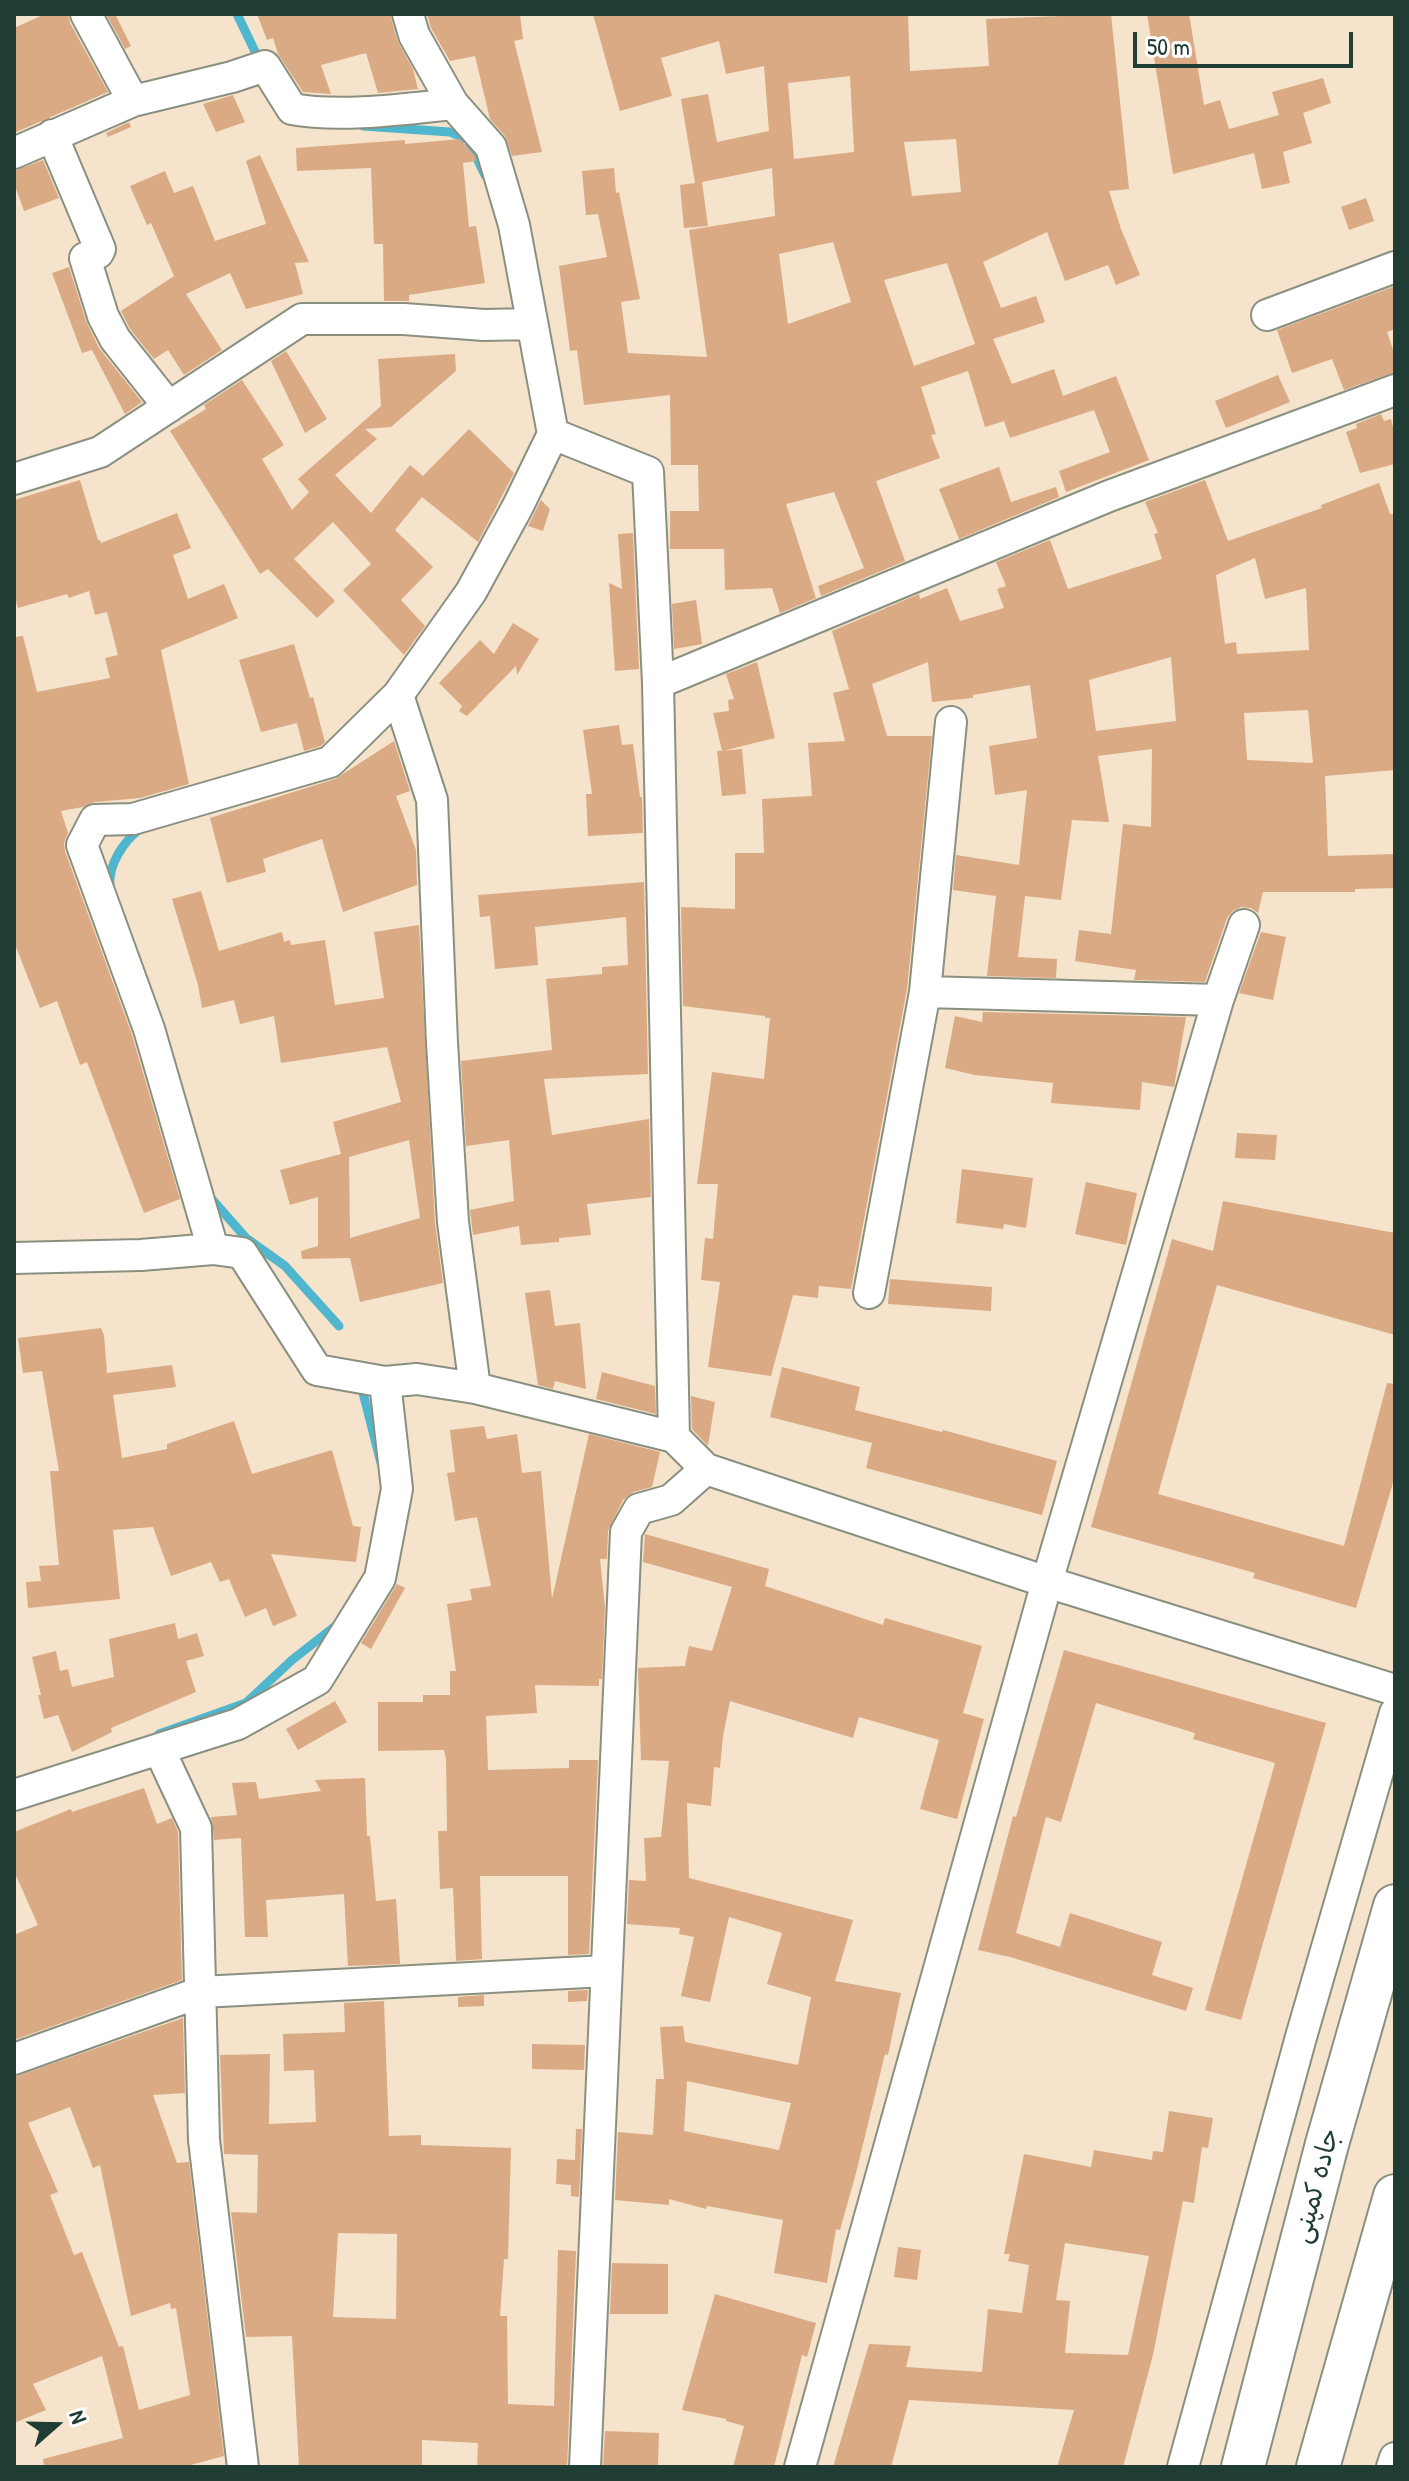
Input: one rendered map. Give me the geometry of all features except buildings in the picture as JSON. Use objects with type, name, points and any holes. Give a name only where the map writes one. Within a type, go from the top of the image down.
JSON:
[{"type":"highway","name":"جاده کمپنی","points":[[1243,2467],[1327,2144],[1395,1906]]},
{"type":"highway","points":[[1318,2467],[1395,2196]]},
{"type":"street","points":[[86,14],[133,101]]},
{"type":"street","points":[[213,1249],[149,1029],[82,845],[95,820],[133,819],[330,762],[398,695],[471,592],[553,434],[514,225],[491,147],[453,104],[414,35],[408,14]]},
{"type":"street","points":[[14,153],[133,101],[265,66],[292,109],[310,112],[409,109],[453,104]]},
{"type":"street","points":[[52,135],[100,249],[98,253],[85,258],[103,316],[115,339],[169,407]]},
{"type":"street","points":[[1267,315],[1395,267]]},
{"type":"street","points":[[14,479],[100,452],[302,319],[532,324]]},
{"type":"street","points":[[658,683],[1109,496],[1395,390]]},
{"type":"street","points":[[553,434],[648,472],[658,683],[674,1437]]},
{"type":"street","points":[[398,695],[432,800],[453,1222],[475,1388]]},
{"type":"street","points":[[869,1293],[925,992],[951,722]]},
{"type":"street","points":[[800,2467],[1047,1582],[1218,1000],[1244,925]]},
{"type":"street","points":[[925,992],[1218,1000]]},
{"type":"street","points":[[14,1258],[141,1255],[213,1249],[242,1253],[317,1370],[385,1382],[417,1379],[475,1388],[674,1437],[706,1469],[1047,1582],[1395,1690]]},
{"type":"street","points":[[14,1795],[238,1724],[317,1680],[380,1578],[397,1489],[385,1382]]},
{"type":"street","points":[[585,2467],[626,1532],[639,1509],[671,1500],[706,1469]]},
{"type":"street","points":[[1183,2467],[1301,2037],[1395,1713]]},
{"type":"street","points":[[159,1749],[196,1828],[204,2140],[243,2467]]},
{"type":"street","points":[[14,2059],[201,1992],[606,1971]]},
{"type":"street","points":[[1392,2467],[1395,2458]]},
{"type":"waterway","points":[[237,14],[260,62]]},
{"type":"waterway","points":[[363,126],[450,132],[468,140],[485,175]]},
{"type":"waterway","points":[[110,886],[118,854],[141,828]]},
{"type":"waterway","points":[[210,1197],[246,1238],[285,1266],[339,1326]]},
{"type":"waterway","points":[[363,1393],[381,1463]]},
{"type":"waterway","points":[[159,1734],[246,1703],[292,1660],[338,1624]]}]
